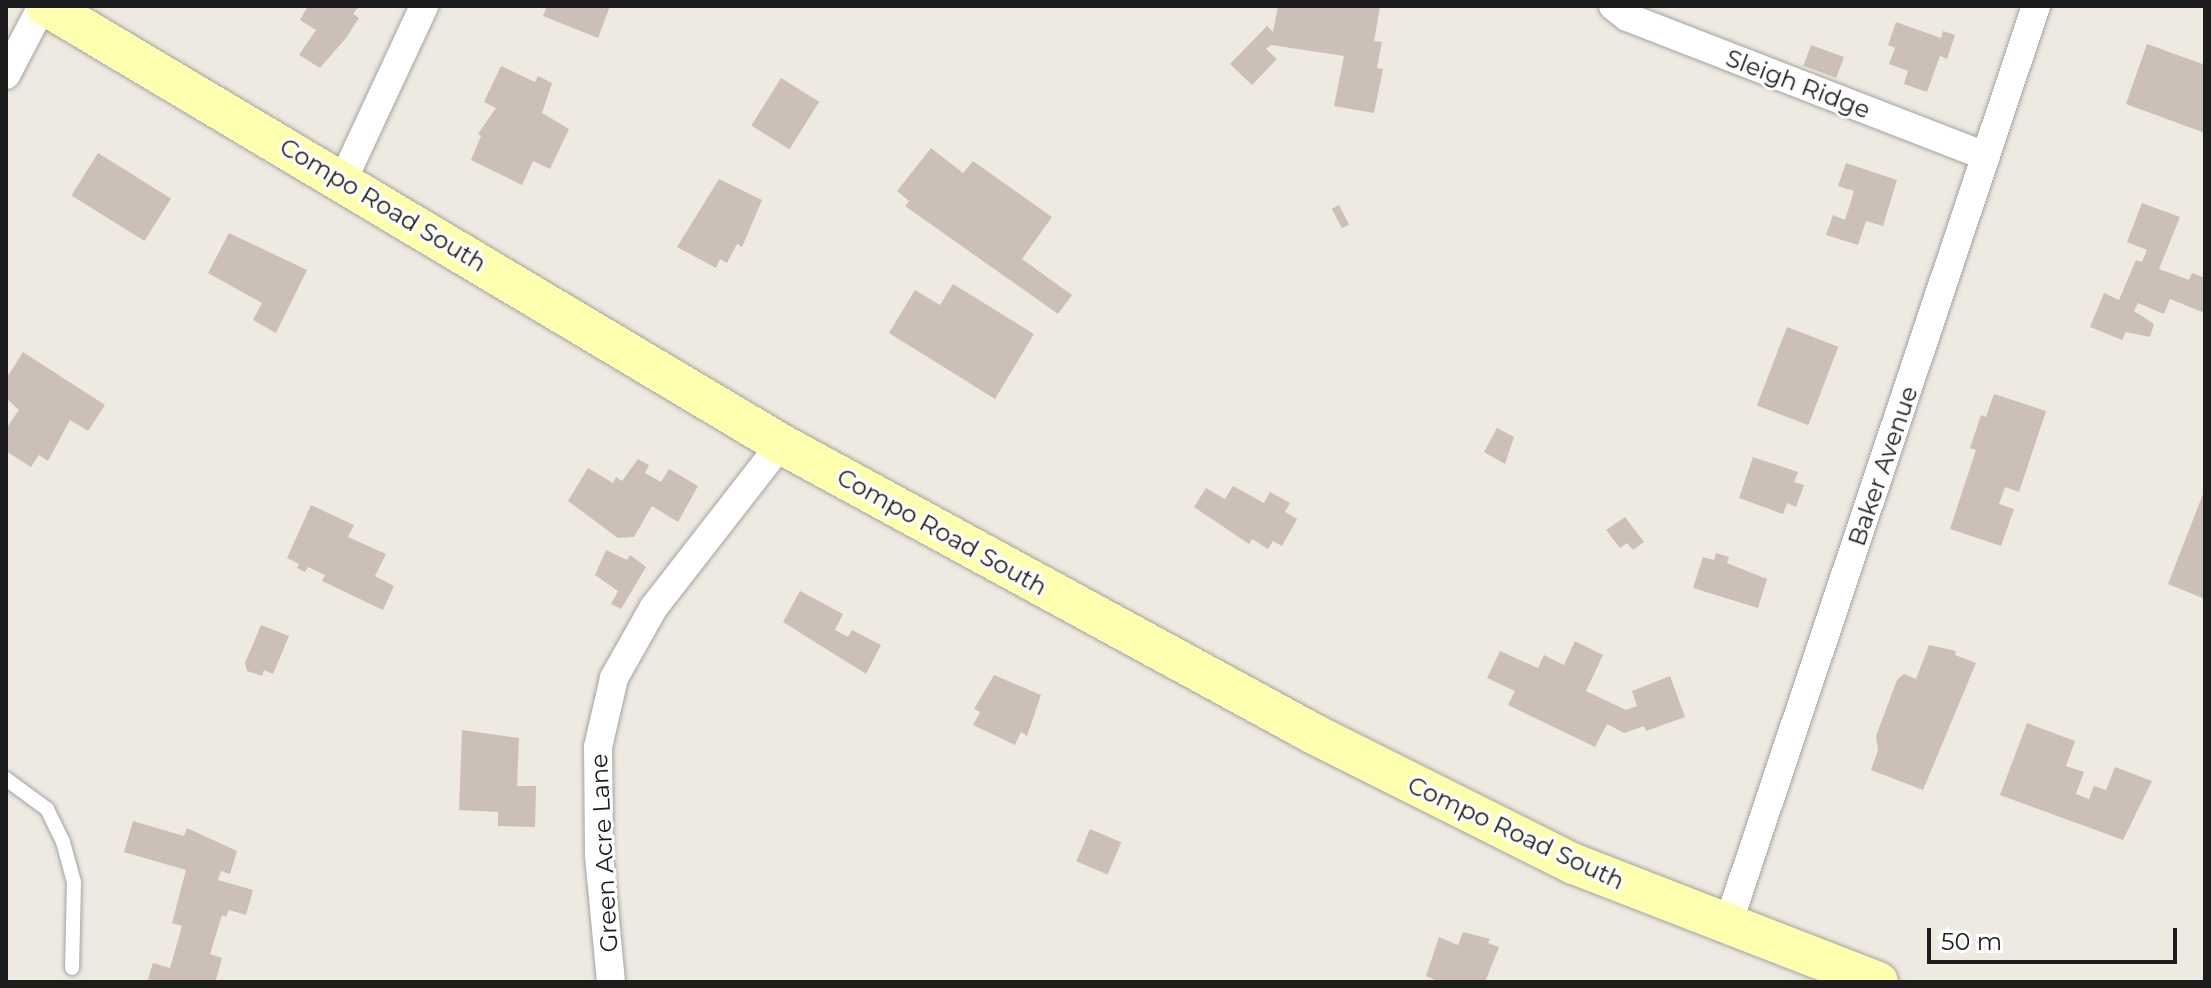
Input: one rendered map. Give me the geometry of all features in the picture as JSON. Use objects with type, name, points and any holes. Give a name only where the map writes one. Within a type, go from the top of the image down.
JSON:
[{"type":"main road","name":"Compo Road South","points":[[44,6],[343,180],[781,444],[1467,814],[1574,864],[1869,980]]},
{"type":"street","points":[[6,75],[44,6]]},
{"type":"street","points":[[343,180],[424,6]]},
{"type":"street","name":"Sleigh Ridge","points":[[1613,6],[1627,17],[1986,156]]},
{"type":"street","name":"Baker Avenue","points":[[1728,924],[2036,6]]},
{"type":"street","name":"Green Acre Lane","points":[[611,982],[599,855],[598,747],[614,678],[654,607],[781,444]]},
{"type":"lane","points":[[6,779],[47,809],[63,842],[74,882],[72,968]]},
{"type":"building","points":[[308,6],[359,6],[353,14],[359,18],[320,68],[299,55],[316,30],[300,20]]},
{"type":"building","points":[[547,6],[610,6],[598,38],[543,16]]},
{"type":"building","points":[[1278,6],[1380,7],[1374,41],[1382,42],[1377,68],[1383,69],[1374,113],[1334,106],[1344,56],[1271,45],[1266,49],[1277,59],[1252,85],[1230,64],[1267,26],[1273,32]]},
{"type":"building","points":[[1896,22],[1941,38],[1943,31],[1955,35],[1947,59],[1940,56],[1927,92],[1904,84],[1908,71],[1889,64],[1895,48],[1888,45]]},
{"type":"building","points":[[2147,44],[2205,65],[2205,133],[2126,104]]},
{"type":"building","points":[[1811,45],[1844,57],[1836,78],[1803,66]]},
{"type":"building","points":[[501,66],[535,82],[538,76],[552,83],[542,113],[569,129],[550,169],[533,161],[522,185],[471,160],[481,136],[478,134],[496,108],[484,102]]},
{"type":"building","points":[[781,78],[819,102],[789,149],[751,125]]},
{"type":"building","points":[[931,148],[963,173],[973,161],[1052,217],[1022,259],[1072,295],[1058,314],[905,206],[909,201],[897,191]]},
{"type":"building","points":[[98,153],[171,199],[144,241],[72,195]]},
{"type":"building","points":[[1846,163],[1897,180],[1883,226],[1866,221],[1858,245],[1826,235],[1833,215],[1845,220],[1854,191],[1838,186]]},
{"type":"building","points":[[719,179],[762,200],[742,247],[737,244],[727,263],[720,259],[716,268],[677,247]]},
{"type":"building","points":[[2142,203],[2180,217],[2159,269],[2189,280],[2192,273],[2205,278],[2205,313],[2170,299],[2164,314],[2138,303],[2134,311],[2154,324],[2150,337],[2126,332],[2122,340],[2090,327],[2104,293],[2119,300],[2136,260],[2142,262],[2147,250],[2127,242]]},
{"type":"building","points":[[1339,205],[1349,225],[1342,228],[1332,209]]},
{"type":"building","points":[[229,233],[307,270],[276,333],[253,320],[262,303],[208,273]]},
{"type":"building","points":[[953,284],[1034,334],[995,399],[889,333],[915,290],[940,305]]},
{"type":"building","points":[[1787,327],[1838,347],[1808,425],[1757,405]]},
{"type":"building","points":[[23,352],[105,405],[88,431],[70,420],[48,461],[39,455],[31,467],[6,451],[6,429],[19,410],[6,398],[6,379]]},
{"type":"building","points":[[1994,394],[2046,411],[2019,492],[2005,487],[1999,504],[2014,509],[2001,546],[1950,529],[1976,450],[1970,448],[1981,415],[1986,417]]},
{"type":"building","points":[[1497,428],[1514,437],[1505,464],[1484,452]]},
{"type":"building","points":[[1753,457],[1798,472],[1794,482],[1804,485],[1796,507],[1787,503],[1783,514],[1739,498]]},
{"type":"building","points":[[638,459],[649,465],[645,473],[661,482],[669,469],[698,486],[678,522],[652,506],[634,537],[618,538],[568,501],[588,468],[613,483],[616,477],[622,481]]},
{"type":"building","points":[[1233,486],[1264,503],[1270,492],[1290,503],[1285,512],[1297,519],[1282,546],[1273,541],[1268,549],[1252,539],[1249,544],[1194,507],[1206,488],[1225,499]]},
{"type":"building","points":[[2205,489],[2205,599],[2168,584]]},
{"type":"building","points":[[311,505],[354,525],[348,537],[386,554],[375,576],[394,586],[383,610],[322,581],[325,575],[308,567],[305,572],[297,568],[299,564],[287,558]]},
{"type":"building","points":[[1625,517],[1644,542],[1633,550],[1627,543],[1620,548],[1606,530]]},
{"type":"building","points":[[606,550],[627,560],[630,555],[646,567],[621,609],[611,604],[618,591],[595,575]]},
{"type":"building","points":[[1716,553],[1729,557],[1727,563],[1767,579],[1758,608],[1693,588],[1703,557],[1714,560]]},
{"type":"building","points":[[800,591],[843,614],[835,630],[848,637],[852,630],[881,645],[866,674],[783,622]]},
{"type":"building","points":[[261,625],[289,636],[273,674],[264,670],[262,676],[247,671],[245,663]]},
{"type":"building","points":[[1575,641],[1603,655],[1586,691],[1626,710],[1637,706],[1632,691],[1670,676],[1685,717],[1646,731],[1644,726],[1624,733],[1607,724],[1595,747],[1508,705],[1515,691],[1487,678],[1500,651],[1538,668],[1544,655],[1564,665]]},
{"type":"building","points":[[1929,645],[1956,651],[1955,655],[1976,663],[1923,790],[1871,770],[1878,750],[1876,736],[1897,680],[1904,674],[1916,679]]},
{"type":"building","points":[[994,675],[1041,695],[1027,736],[1021,732],[1015,745],[973,725],[980,712],[974,709]]},
{"type":"building","points":[[2027,723],[2075,741],[2066,766],[2084,772],[2076,794],[2089,799],[2094,786],[2106,790],[2115,767],[2152,781],[2123,840],[2000,795]]},
{"type":"building","points":[[462,730],[519,738],[517,786],[536,786],[535,827],[498,826],[498,812],[459,810]]},
{"type":"building","points":[[133,821],[184,836],[187,828],[237,851],[230,874],[221,871],[218,880],[253,890],[246,915],[229,910],[226,917],[222,915],[210,954],[222,958],[216,980],[147,982],[153,963],[170,968],[182,926],[172,923],[186,870],[124,852]]},
{"type":"building","points":[[1090,829],[1121,842],[1108,875],[1076,861]]},
{"type":"building","points":[[1463,932],[1490,939],[1488,943],[1499,947],[1485,982],[1440,982],[1426,976],[1439,937],[1458,945]]}]
